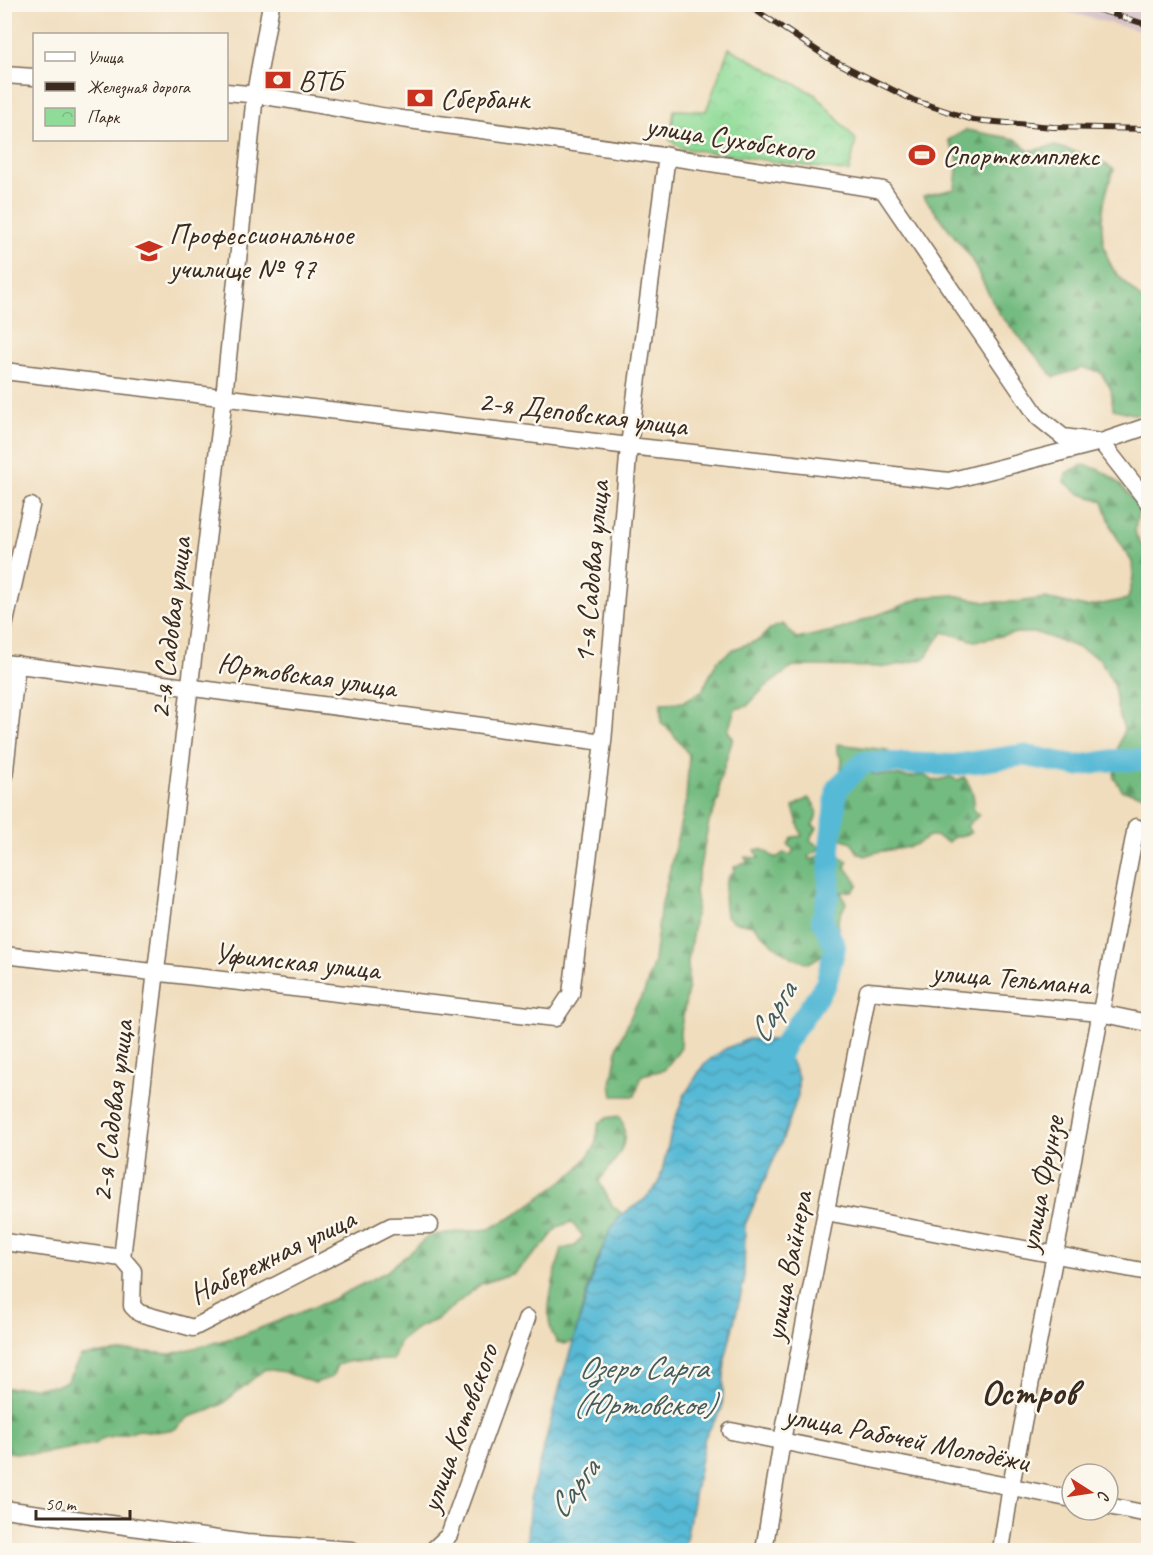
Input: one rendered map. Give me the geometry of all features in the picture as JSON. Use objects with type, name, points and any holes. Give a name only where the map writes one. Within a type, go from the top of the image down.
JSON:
[{"type":"street","name":"2-я Садовая улица","points":[[122,1258],[224,397],[255,94],[271,4]]},
{"type":"street","points":[[4,75],[33,77]]},
{"type":"street","name":"улица Сухобского","points":[[228,92],[255,94],[377,116],[667,155],[883,189],[1038,417],[1063,437],[1101,442]]},
{"type":"street","name":"1-я Садовая улица","points":[[571,994],[603,741],[630,446],[667,155]]},
{"type":"street","name":"2-я Деповская улица","points":[[4,371],[630,446],[949,481],[1101,442],[1149,426]]},
{"type":"street","points":[[1101,442],[1149,502]]},
{"type":"street","points":[[4,627],[31,506]]},
{"type":"street","points":[[4,778],[11,664]]},
{"type":"street","name":"Юртовская улица","points":[[11,664],[603,741]]},
{"type":"street","name":"улица Фрунзе","points":[[1001,1551],[1011,1486],[1136,827]]},
{"type":"street","name":"Уфимская улица","points":[[4,955],[555,1018],[571,994]]},
{"type":"street","name":"улица Тельмана","points":[[868,991],[1100,1013],[1149,1023]]},
{"type":"street","name":"улица Вайнера","points":[[764,1551],[782,1441],[868,991]]},
{"type":"street","points":[[826,1212],[1149,1272]]},
{"type":"street","name":"Набережная улица","points":[[122,1258],[133,1271],[132,1306],[139,1312],[192,1328],[391,1226],[430,1225]]},
{"type":"street","points":[[4,1242],[122,1258]]},
{"type":"street","name":"улица Котовского","points":[[433,1551],[449,1535],[526,1318]]},
{"type":"street","name":"улица Рабочей Молодёжи","points":[[731,1431],[1060,1496]]},
{"type":"street","points":[[1120,1508],[1149,1514]]},
{"type":"street","points":[[4,1509],[246,1547],[352,1551]]},
{"type":"shaded area","points":[[1040,5],[1148,5],[1148,33]]},
{"type":"green space","points":[[729,48],[816,95],[856,140],[849,172],[681,148],[670,140],[674,110],[706,111]]},
{"type":"green space","points":[[966,130],[1016,139],[1029,151],[1054,146],[1091,156],[1114,169],[1106,193],[1102,232],[1107,257],[1113,269],[1148,306],[1148,414],[1133,414],[1113,409],[1111,389],[1100,372],[1083,368],[1054,377],[998,312],[969,255],[923,196],[955,189],[958,159],[948,140]]},
{"type":"green space","points":[[1083,465],[1093,467],[1116,480],[1140,508],[1135,531],[1139,541],[1148,550],[1148,796],[1123,791],[1114,778],[1116,754],[1124,729],[1117,707],[1114,685],[1099,658],[1074,646],[1037,633],[1017,633],[975,641],[943,632],[924,659],[887,667],[794,666],[764,688],[747,706],[735,709],[728,731],[733,738],[719,783],[719,799],[709,822],[695,891],[697,904],[688,962],[688,989],[680,1032],[681,1048],[664,1070],[642,1075],[635,1096],[613,1096],[611,1084],[618,1045],[644,993],[654,961],[660,912],[686,800],[689,755],[671,731],[661,722],[661,703],[683,702],[702,691],[717,661],[734,649],[759,640],[770,629],[783,624],[797,639],[841,629],[924,597],[954,595],[985,602],[1017,602],[1045,598],[1086,607],[1128,599],[1133,577],[1132,562],[1113,531],[1103,501],[1078,493],[1065,482],[1066,473]]},
{"type":"green space","points":[[837,744],[887,750],[894,766],[876,768],[872,774],[911,777],[923,775],[934,781],[950,777],[958,780],[964,777],[972,792],[973,809],[979,815],[967,826],[971,833],[952,838],[948,842],[935,836],[928,836],[921,842],[906,848],[881,851],[865,856],[858,853],[851,842],[840,836],[835,824],[824,822],[829,804],[841,805],[848,783],[841,769],[842,759],[837,752]]},
{"type":"green space","points":[[808,798],[814,804],[816,818],[812,825],[817,828],[810,840],[821,848],[808,857],[811,860],[819,855],[826,858],[830,856],[848,861],[845,866],[858,884],[853,891],[841,892],[846,903],[838,920],[839,933],[835,947],[809,963],[793,958],[753,925],[734,922],[726,916],[724,898],[725,886],[734,872],[733,868],[742,863],[748,863],[745,857],[759,858],[755,850],[762,850],[773,857],[778,857],[783,853],[790,855],[794,850],[788,845],[793,837],[802,836],[793,807]]},
{"type":"green space","points":[[620,1116],[624,1126],[624,1143],[617,1158],[599,1181],[612,1205],[622,1214],[598,1259],[573,1341],[566,1344],[557,1342],[551,1331],[549,1320],[552,1289],[562,1249],[575,1246],[583,1236],[571,1222],[558,1227],[544,1245],[514,1273],[481,1284],[436,1320],[417,1328],[399,1342],[393,1360],[350,1361],[337,1365],[332,1377],[315,1383],[284,1372],[265,1369],[222,1404],[189,1417],[175,1429],[155,1432],[140,1430],[103,1438],[95,1444],[38,1454],[5,1452],[5,1388],[55,1386],[67,1381],[81,1356],[131,1351],[171,1354],[240,1336],[329,1301],[386,1272],[430,1235],[489,1229],[514,1216],[576,1171],[595,1147],[599,1123],[606,1118]]},
{"type":"water","name":"Озеро Сарга (Юртовское)","points":[[748,1039],[773,1040],[784,1044],[798,1077],[798,1096],[782,1141],[745,1225],[744,1282],[725,1359],[722,1408],[705,1437],[684,1550],[526,1550],[530,1499],[595,1268],[610,1230],[622,1214],[644,1200],[659,1183],[673,1125],[684,1096],[704,1064],[725,1049]]},
{"type":"waterway","name":"Сарга","points":[[773,1072],[784,1044],[826,984],[835,947],[822,919],[829,893],[830,847],[837,788],[864,762],[955,765],[1023,755],[1077,766],[1114,760],[1148,760]]},
{"type":"railway","points":[[746,4],[830,59],[913,100],[973,120],[1053,127],[1148,129]]},
{"type":"railway","points":[[1080,4],[1148,25]]},
{"type":"place","name":"ВТБ","points":[[278,80]]},
{"type":"place","name":"Сбербанк","points":[[420,98]]},
{"type":"place","name":"Спорткомплекс","points":[[922,155]]},
{"type":"place","name":"Профессиональное училище № 97","points":[[149,251]]},
{"type":"district","name":"Остров","points":[[1029,1391]]}]
